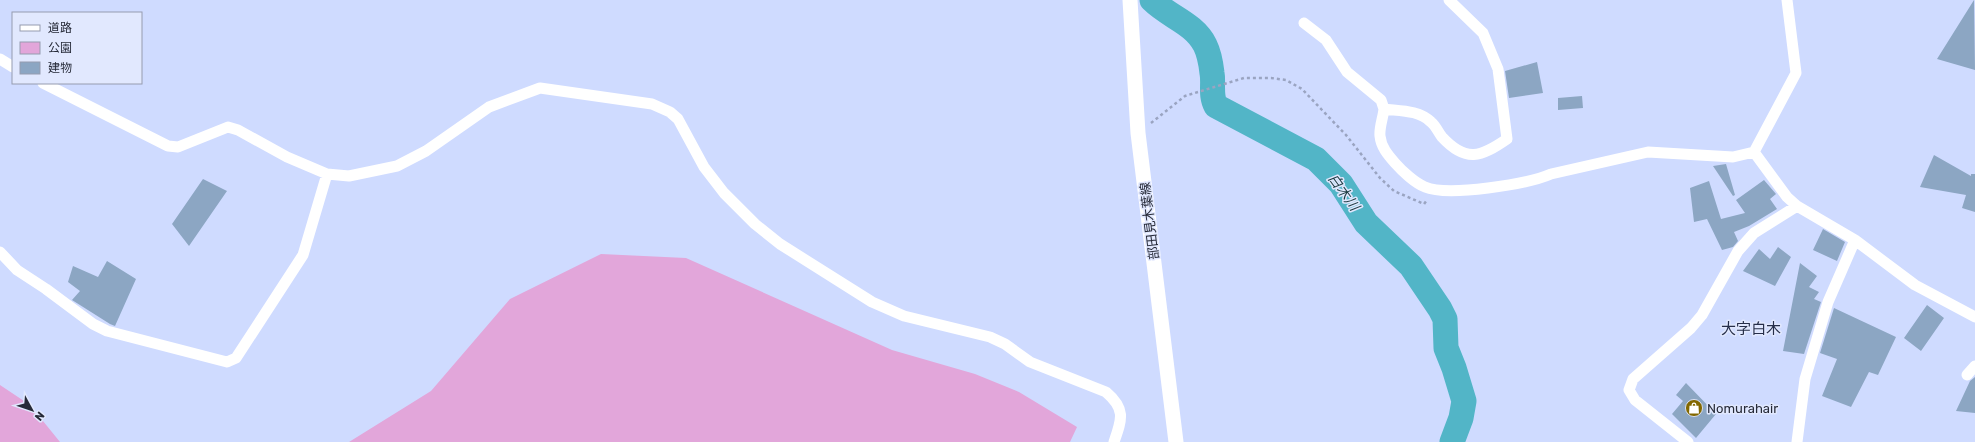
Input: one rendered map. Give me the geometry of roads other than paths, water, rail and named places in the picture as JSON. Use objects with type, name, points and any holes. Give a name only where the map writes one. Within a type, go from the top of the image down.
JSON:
[{"type":"main road","name":"部田見木葉線","points":[[1130,0],[1138,133],[1176,442]]},
{"type":"street","points":[[1384,109],[1413,112],[1431,122],[1443,137],[1457,150],[1472,155],[1487,152],[1507,139],[1498,68],[1483,33],[1449,0]]},
{"type":"street","points":[[1304,23],[1326,40],[1347,72],[1381,100],[1384,109],[1380,136],[1385,151],[1399,168],[1425,187],[1448,192],[1497,186],[1543,177],[1648,152],[1733,157],[1754,152],[1796,73],[1787,0]]},
{"type":"street","points":[[0,59],[12,66]]},
{"type":"street","points":[[45,84],[168,146],[178,147],[228,127],[238,130],[288,157],[327,174],[349,176],[397,166],[426,151],[490,107],[540,88],[652,104],[670,112],[678,119],[704,167],[724,193],[756,224],[780,244],[872,302],[904,316],[990,337],[1005,344],[1030,362],[1106,392],[1116,400],[1121,410],[1121,422],[1114,442]]},
{"type":"street","points":[[1754,152],[1787,197],[1797,206],[1855,240],[1915,285],[1975,317]]},
{"type":"street","points":[[0,252],[17,270],[46,289],[93,324],[107,331],[227,362],[236,358],[303,255],[327,174]]},
{"type":"street","points":[[1688,442],[1635,400],[1629,390],[1633,379],[1691,328],[1702,315],[1738,251],[1754,233],[1797,206]]},
{"type":"street","points":[[1797,442],[1805,379],[1828,302],[1855,240]]},
{"type":"street","points":[[1967,376],[1975,366]]},
{"type":"waterway","name":"白木川","points":[[1152,0],[1194,31],[1205,45],[1210,62],[1213,98],[1216,106],[1316,159],[1341,184],[1366,223],[1411,266],[1445,319],[1446,348],[1464,401],[1461,418],[1452,442]]},
{"type":"place","name":"Nomurahair","points":[[1694,408]]},
{"type":"district","name":"大字白木","points":[[1751,329]]}]
